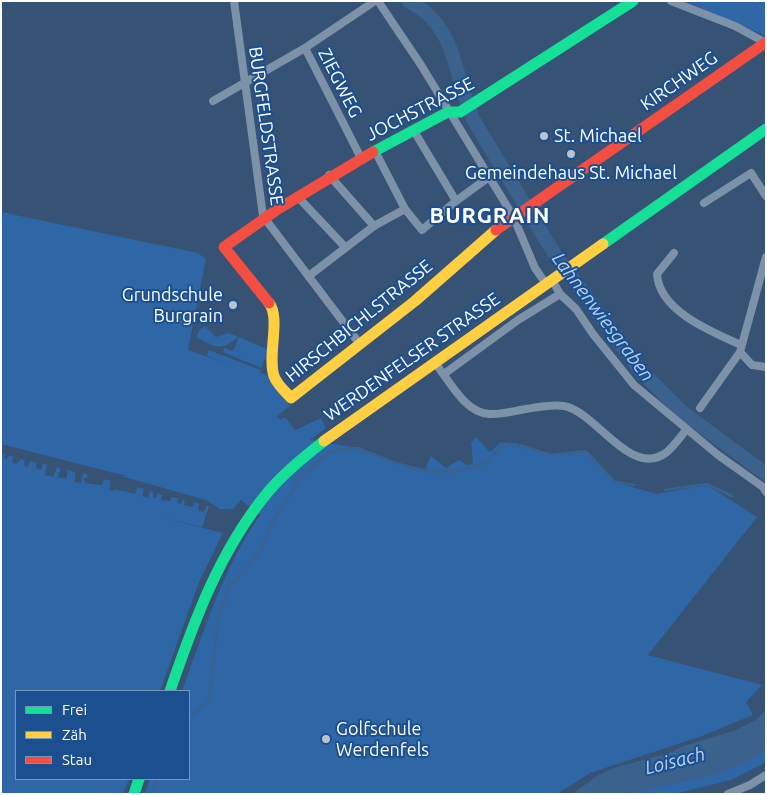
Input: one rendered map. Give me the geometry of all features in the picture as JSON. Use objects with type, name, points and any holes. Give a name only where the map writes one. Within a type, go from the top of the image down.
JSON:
[{"type":"street","name":"BURGFELDSTRASSE","points":[[234,1],[263,216],[310,275],[360,343]]},
{"type":"street","points":[[213,101],[244,81],[305,48],[376,1],[421,65],[489,177],[522,210],[536,268],[576,309],[593,334],[634,385],[764,490]]},
{"type":"street","name":"JOCHSTRASSE","points":[[224,247],[263,216],[329,175],[448,112],[460,112],[633,1]]},
{"type":"street","points":[[672,1],[735,26],[766,43]]},
{"type":"street","name":"KIRCHWEG","points":[[522,210],[766,43]]},
{"type":"street","name":"ZIEGWEG","points":[[305,48],[361,158]]},
{"type":"street","name":"WERDENFELSER STRASSE","points":[[170,690],[216,570],[235,536],[290,468],[326,439],[766,129]]},
{"type":"street","points":[[414,130],[456,201]]},
{"type":"street","points":[[375,151],[406,209],[422,230],[456,201],[489,177]]},
{"type":"street","points":[[704,203],[751,172],[766,196]]},
{"type":"street","points":[[329,175],[374,226]]},
{"type":"street","points":[[297,196],[345,247]]},
{"type":"street","points":[[310,275],[374,226],[406,209]]},
{"type":"street","name":"HIRSCHBICHLSTRASSE","points":[[224,247],[271,306],[274,377],[290,398],[415,301],[477,245],[522,210]]},
{"type":"street","points":[[674,253],[657,274],[657,283],[666,297],[693,322],[740,349],[752,365],[766,367]]},
{"type":"street","points":[[700,408],[740,349],[766,256]]},
{"type":"street","points":[[444,374],[518,320],[560,294]]},
{"type":"street","points":[[435,363],[459,395],[479,411],[500,414],[547,405],[564,406],[577,410],[632,455],[654,458],[660,456],[668,451],[687,429]]},
{"type":"street","points":[[728,794],[750,785],[766,775]]},
{"type":"street","points":[[134,794],[140,780]]},
{"type":"shaded area","points":[[685,1],[766,1],[766,36]]},
{"type":"shaded area","points":[[1,212],[198,253],[206,259],[188,350],[227,364],[207,356],[209,350],[261,370],[260,373],[269,375],[290,406],[277,416],[280,420],[285,417],[295,430],[321,418],[326,428],[310,440],[358,448],[400,463],[425,469],[431,456],[446,468],[459,460],[467,465],[473,463],[471,443],[476,437],[490,452],[501,442],[525,445],[551,455],[586,452],[615,482],[657,494],[707,485],[757,517],[648,655],[762,685],[746,702],[753,715],[702,736],[590,773],[557,794],[145,794],[150,780],[190,780],[190,690],[182,690],[215,600],[235,556],[260,515],[241,500],[233,509],[220,509],[206,500],[121,476],[126,476],[1,444]]},
{"type":"shaded area","points":[[206,327],[216,337],[229,333],[238,337],[227,345],[213,345],[196,337],[200,329]]},
{"type":"shaded area","points":[[239,337],[269,350],[261,368],[223,352],[224,348],[233,351]]},
{"type":"shaded area","points":[[1,453],[5,454],[4,458],[7,459],[9,455],[14,457],[12,462],[16,464],[21,459],[25,460],[24,466],[28,467],[30,461],[37,463],[36,468],[41,470],[43,463],[47,465],[45,475],[53,477],[57,467],[61,469],[58,477],[66,479],[68,470],[76,473],[74,482],[81,483],[83,473],[88,475],[87,478],[83,478],[86,483],[102,485],[104,479],[111,481],[109,490],[113,491],[114,489],[135,494],[137,487],[144,489],[142,496],[148,498],[150,491],[153,492],[153,497],[156,498],[158,493],[162,495],[161,500],[170,501],[171,497],[178,498],[177,503],[181,504],[183,499],[185,500],[184,505],[193,507],[194,502],[199,504],[198,510],[204,512],[207,505],[209,507],[202,527],[156,516],[223,533],[199,582],[160,690],[15,690],[15,780],[129,780],[123,794],[1,794],[1,457],[3,455]]},
{"type":"shaded area","points":[[766,749],[765,763],[731,780],[674,794],[626,794],[698,778],[733,766]]},
{"type":"water","name":"Loisach","points":[[766,709],[766,749],[747,762],[715,774],[626,794],[572,794],[600,774],[617,767],[672,752],[683,746],[736,730],[756,720]]},
{"type":"waterway","name":"Lahnenwiesgraben","points":[[408,1],[425,12],[437,24],[446,38],[474,121],[554,253],[641,371],[681,411],[766,474]]},
{"type":"waterway","points":[[190,717],[209,700],[218,621],[229,586],[259,554],[269,529],[300,478],[329,452],[358,448],[397,464],[427,471],[456,471],[486,463],[500,447],[515,444],[551,455],[586,451],[615,482],[634,485]]},
{"type":"waterway","points":[[665,490],[707,484],[732,496]]},
{"type":"waterway","points":[[152,794],[157,780]]},
{"type":"traffic: fast","points":[[373,152],[448,112],[460,112],[633,1]]},
{"type":"traffic: fast","points":[[603,244],[766,129]]},
{"type":"traffic: fast","points":[[170,690],[210,587],[236,538],[251,514],[274,485],[294,465],[324,441]]},
{"type":"traffic: fast","points":[[134,794],[139,780]]},
{"type":"traffic: slow","points":[[269,303],[274,318],[272,368],[275,379],[291,398],[415,301],[496,230]]},
{"type":"traffic: slow","points":[[324,441],[603,244]]},
{"type":"traffic: jam","points":[[496,230],[765,43]]},
{"type":"traffic: jam","points":[[269,303],[224,247],[278,209],[373,152]]},
{"type":"place","name":"St. Michael","points":[[544,136]]},
{"type":"place","name":"Gemeindehaus St. Michael","points":[[571,154]]},
{"type":"place","name":"Grundschule Burgrain","points":[[233,305]]},
{"type":"place","name":"Golfschule Werdenfels","points":[[326,739]]},
{"type":"district","name":"BURGRAIN","points":[[490,216]]}]
